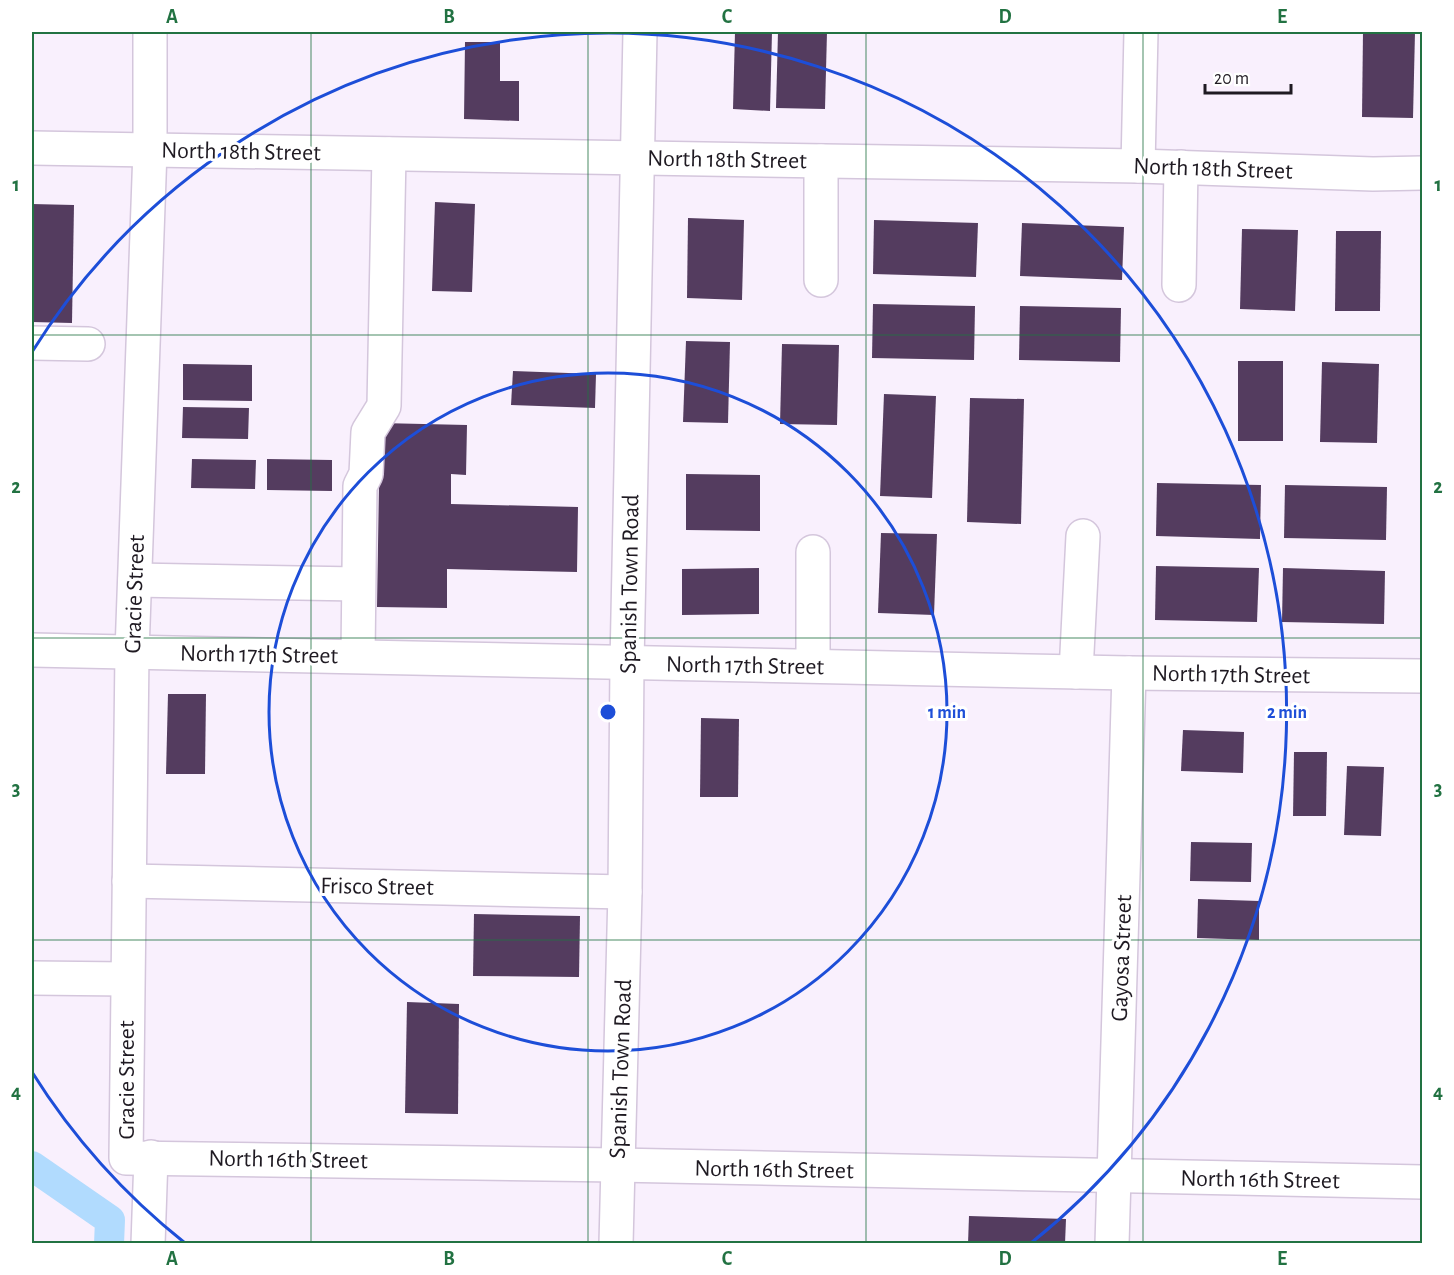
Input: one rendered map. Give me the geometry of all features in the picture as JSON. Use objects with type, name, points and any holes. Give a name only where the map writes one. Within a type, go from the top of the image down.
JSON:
[{"type":"street","name":"Gracie Street","points":[[148,1244],[138,1157],[127,979],[132,652],[150,150],[150,32]]},
{"type":"street","name":"Spanish Town Road","points":[[616,1244],[616,1165],[625,892],[627,663],[640,32]]},
{"type":"street","points":[[1138,166],[1141,32]]},
{"type":"street","name":"North 18th Street","points":[[32,148],[1138,166],[1373,174],[1422,173]]},
{"type":"street","points":[[358,656],[360,486],[366,474],[368,432],[384,406],[389,154]]},
{"type":"street","points":[[821,161],[821,280]]},
{"type":"street","points":[[1179,285],[1181,167]]},
{"type":"street","points":[[32,344],[88,344]]},
{"type":"street","points":[[1076,672],[1083,536]]},
{"type":"street","points":[[813,552],[813,665]]},
{"type":"street","points":[[135,580],[358,584]]},
{"type":"street","name":"North 17th Street","points":[[32,650],[1076,672],[1422,676]]},
{"type":"street","name":"Gayosa Street","points":[[1112,1244],[1130,673]]},
{"type":"street","name":"Frisco Street","points":[[129,880],[625,892]]},
{"type":"street","points":[[32,978],[127,979]]},
{"type":"street","name":"North 16th Street","points":[[138,1157],[1422,1182]]},
{"type":"building","points":[[735,32],[772,32],[770,111],[733,109]]},
{"type":"building","points":[[778,32],[827,32],[825,109],[776,108]]},
{"type":"building","points":[[1363,32],[1415,32],[1413,118],[1362,117]]},
{"type":"building","points":[[465,42],[500,42],[500,81],[519,81],[519,121],[464,119]]},
{"type":"building","points":[[435,202],[475,204],[472,292],[432,291]]},
{"type":"building","points":[[32,204],[74,205],[72,323],[32,322]]},
{"type":"building","points":[[688,218],[744,220],[742,300],[687,298]]},
{"type":"building","points":[[874,220],[978,223],[976,277],[873,274]]},
{"type":"building","points":[[1022,223],[1124,227],[1122,280],[1020,276]]},
{"type":"building","points":[[1242,229],[1298,230],[1295,311],[1240,309]]},
{"type":"building","points":[[1336,231],[1381,231],[1380,311],[1335,311]]},
{"type":"building","points":[[873,304],[975,306],[974,360],[872,358]]},
{"type":"building","points":[[1020,306],[1121,308],[1120,362],[1019,360]]},
{"type":"building","points":[[686,341],[730,342],[728,423],[683,422]]},
{"type":"building","points":[[782,344],[839,345],[837,425],[780,424]]},
{"type":"building","points":[[1238,361],[1283,361],[1283,441],[1238,441]]},
{"type":"building","points":[[1322,362],[1379,364],[1377,443],[1320,442]]},
{"type":"building","points":[[183,364],[252,365],[252,401],[183,400]]},
{"type":"building","points":[[513,371],[596,374],[595,408],[511,405]]},
{"type":"building","points":[[884,394],[936,396],[932,498],[880,496]]},
{"type":"building","points":[[970,398],[1024,399],[1021,524],[967,522]]},
{"type":"building","points":[[183,407],[249,408],[248,439],[182,438]]},
{"type":"building","points":[[380,423],[467,425],[466,475],[451,474],[451,504],[578,507],[577,572],[447,569],[447,608],[377,607]]},
{"type":"building","points":[[192,459],[256,460],[255,489],[191,488]]},
{"type":"building","points":[[267,459],[332,460],[332,491],[267,490]]},
{"type":"building","points":[[686,474],[760,475],[760,531],[686,530]]},
{"type":"building","points":[[1157,483],[1261,485],[1260,539],[1156,536]]},
{"type":"building","points":[[1285,485],[1387,487],[1386,540],[1284,538]]},
{"type":"building","points":[[881,533],[937,534],[934,615],[878,613]]},
{"type":"building","points":[[1156,566],[1259,568],[1257,622],[1155,620]]},
{"type":"building","points":[[759,568],[759,614],[682,615],[682,569]]},
{"type":"building","points":[[1283,568],[1385,571],[1384,624],[1282,622]]},
{"type":"building","points":[[168,694],[206,694],[205,774],[166,774]]},
{"type":"building","points":[[701,718],[739,719],[738,797],[700,797]]},
{"type":"building","points":[[1183,730],[1244,732],[1243,773],[1181,771]]},
{"type":"building","points":[[1294,752],[1327,752],[1326,816],[1293,816]]},
{"type":"building","points":[[1347,766],[1384,767],[1381,836],[1344,835]]},
{"type":"building","points":[[1191,842],[1252,843],[1251,882],[1190,881]]},
{"type":"building","points":[[1198,899],[1259,901],[1259,940],[1197,938]]},
{"type":"building","points":[[474,914],[580,916],[579,977],[473,976]]},
{"type":"building","points":[[407,1002],[459,1004],[458,1114],[405,1113]]},
{"type":"building","points":[[969,1216],[1066,1219],[1065,1244],[968,1244]]},
{"type":"waterway","points":[[32,1166],[110,1220],[109,1244]]}]
